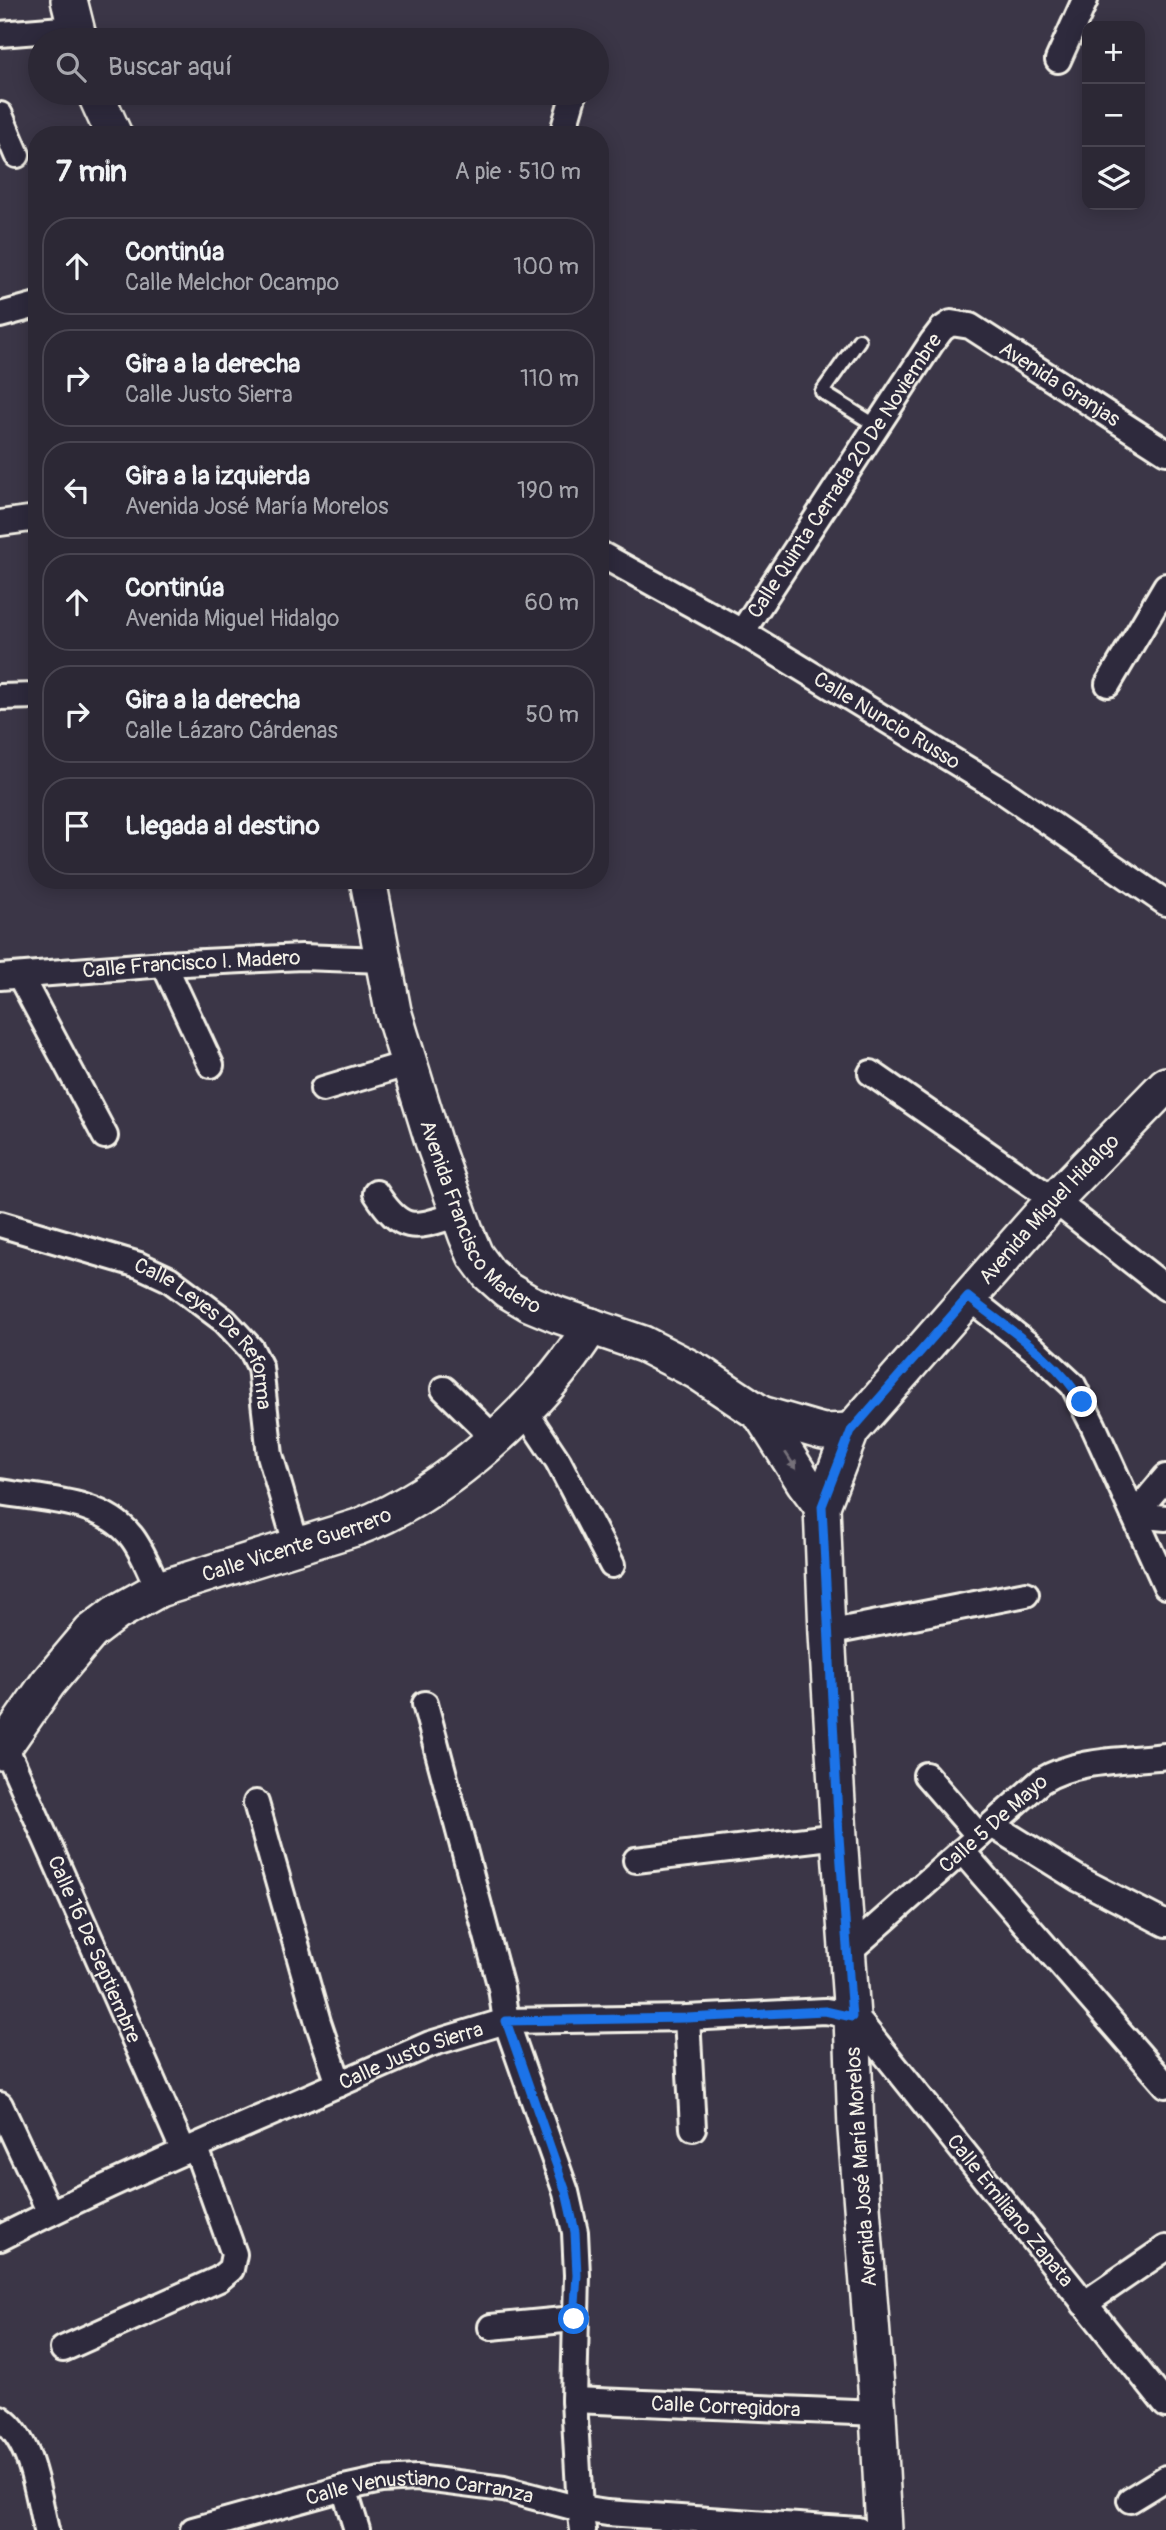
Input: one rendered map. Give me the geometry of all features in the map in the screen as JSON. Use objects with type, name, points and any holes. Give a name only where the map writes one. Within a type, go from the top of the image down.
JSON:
[{"type":"street","points":[[1058,60],[1085,0]]},
{"type":"street","points":[[40,28],[74,23]]},
{"type":"street","points":[[0,34],[28,30]]},
{"type":"street","points":[[101,105],[110,126]]},
{"type":"street","points":[[565,126],[571,105]]},
{"type":"street","points":[[0,115],[17,155]]},
{"type":"street","points":[[0,315],[28,307]]},
{"type":"street","name":"Calle Quinta Cerrada 20 De Noviembre","points":[[742,632],[932,342],[942,329],[951,323]]},
{"type":"street","name":"Avenida Granjas","points":[[951,323],[971,326],[1166,452]]},
{"type":"street","points":[[0,523],[28,519]]},
{"type":"street","name":"Calle Nuncio Russo","points":[[609,559],[742,632],[1003,791],[1166,903]]},
{"type":"street","points":[[1108,684],[1166,586]]},
{"type":"street","points":[[0,697],[28,696]]},
{"type":"street","name":"Avenida Francisco Madero","points":[[370,889],[393,1011],[459,1214],[475,1255],[497,1283],[529,1303],[643,1344],[687,1367],[761,1414],[823,1432],[851,1431]]},
{"type":"street","name":"Calle Francisco I. Madero","points":[[10,976],[302,957],[383,960]]},
{"type":"street","points":[[164,964],[211,1065]]},
{"type":"street","points":[[10,976],[104,1136]]},
{"type":"street","points":[[323,1089],[410,1063]]},
{"type":"street","points":[[871,1073],[1054,1200],[1166,1288]]},
{"type":"street","name":"Avenida Miguel Hidalgo","points":[[851,1431],[1054,1200],[1166,1085]]},
{"type":"street","points":[[376,1193],[389,1213],[404,1223],[421,1226],[459,1214]]},
{"type":"street","name":"Calle Leyes De Reforma","points":[[0,1224],[139,1265],[169,1279],[225,1321],[251,1349],[260,1367],[270,1455],[297,1547]]},
{"type":"street","points":[[968,1297],[1035,1350],[1073,1385],[1166,1586]]},
{"type":"street","name":"Calle Vicente Guerrero","points":[[2,1749],[48,1683],[92,1632],[116,1613],[159,1589],[385,1517],[437,1485],[494,1438],[524,1410],[580,1344],[591,1326]]},
{"type":"street","points":[[444,1389],[494,1438]]},
{"type":"street","points":[[524,1410],[558,1461],[611,1565]]},
{"type":"street","name":"Avenida Francisco Madero","points":[[761,1414],[822,1506]]},
{"type":"street","name":"Avenida José María Morelos","points":[[851,1431],[822,1506],[827,1633],[852,2017],[856,2129],[878,2413],[884,2530]]},
{"type":"street","points":[[1134,1515],[1166,1477]]},
{"type":"street","points":[[0,1492],[88,1507],[114,1519],[133,1539],[159,1589]]},
{"type":"street","points":[[1134,1515],[1166,1518]]},
{"type":"street","points":[[827,1633],[1026,1594]]},
{"type":"street","points":[[425,1704],[501,1988],[506,2021],[566,2192],[575,2232],[577,2275],[574,2400],[581,2520]]},
{"type":"street","name":"Calle 16 De Septiembre","points":[[2,1749],[190,2150],[234,2254],[231,2269],[219,2279],[63,2349]]},
{"type":"street","name":"Calle 5 De Mayo","points":[[848,1951],[1041,1780],[1077,1767],[1166,1756]]},
{"type":"street","points":[[926,1775],[978,1837],[1166,2085]]},
{"type":"street","points":[[256,1803],[314,2009],[339,2084]]},
{"type":"street","points":[[636,1860],[839,1836]]},
{"type":"street","points":[[978,1837],[1079,1879],[1166,1924]]},
{"type":"street","name":"Calle Justo Sierra","points":[[0,2238],[50,2213],[430,2044],[506,2021],[687,2018],[825,2011],[852,2017]]},
{"type":"street","name":"Calle Emiliano Zapata","points":[[852,2017],[862,2025],[1084,2304],[1164,2399]]},
{"type":"street","points":[[687,2018],[693,2128]]},
{"type":"street","points":[[0,2105],[50,2213]]},
{"type":"street","points":[[1084,2304],[1166,2248]]},
{"type":"street","points":[[491,2326],[574,2319]]},
{"type":"street","name":"Calle Corregidora","points":[[574,2400],[878,2413]]},
{"type":"street","points":[[0,2418],[12,2427],[22,2441],[46,2530]]},
{"type":"street","name":"Calle Venustiano Carranza","points":[[193,2530],[344,2488],[381,2480],[417,2478],[504,2489],[581,2520],[858,2530]]},
{"type":"street","points":[[1130,2500],[1166,2478]]},
{"type":"street","points":[[344,2488],[357,2530]]},
{"type":"lane","points":[[859,340],[822,392],[877,426]]},
{"type":"route","points":[[574,2319],[577,2275],[575,2232],[566,2192],[506,2021],[687,2018],[825,2011],[852,2017],[827,1633],[822,1506],[851,1431],[968,1297],[1035,1350],[1073,1385],[1082,1402]]}]
